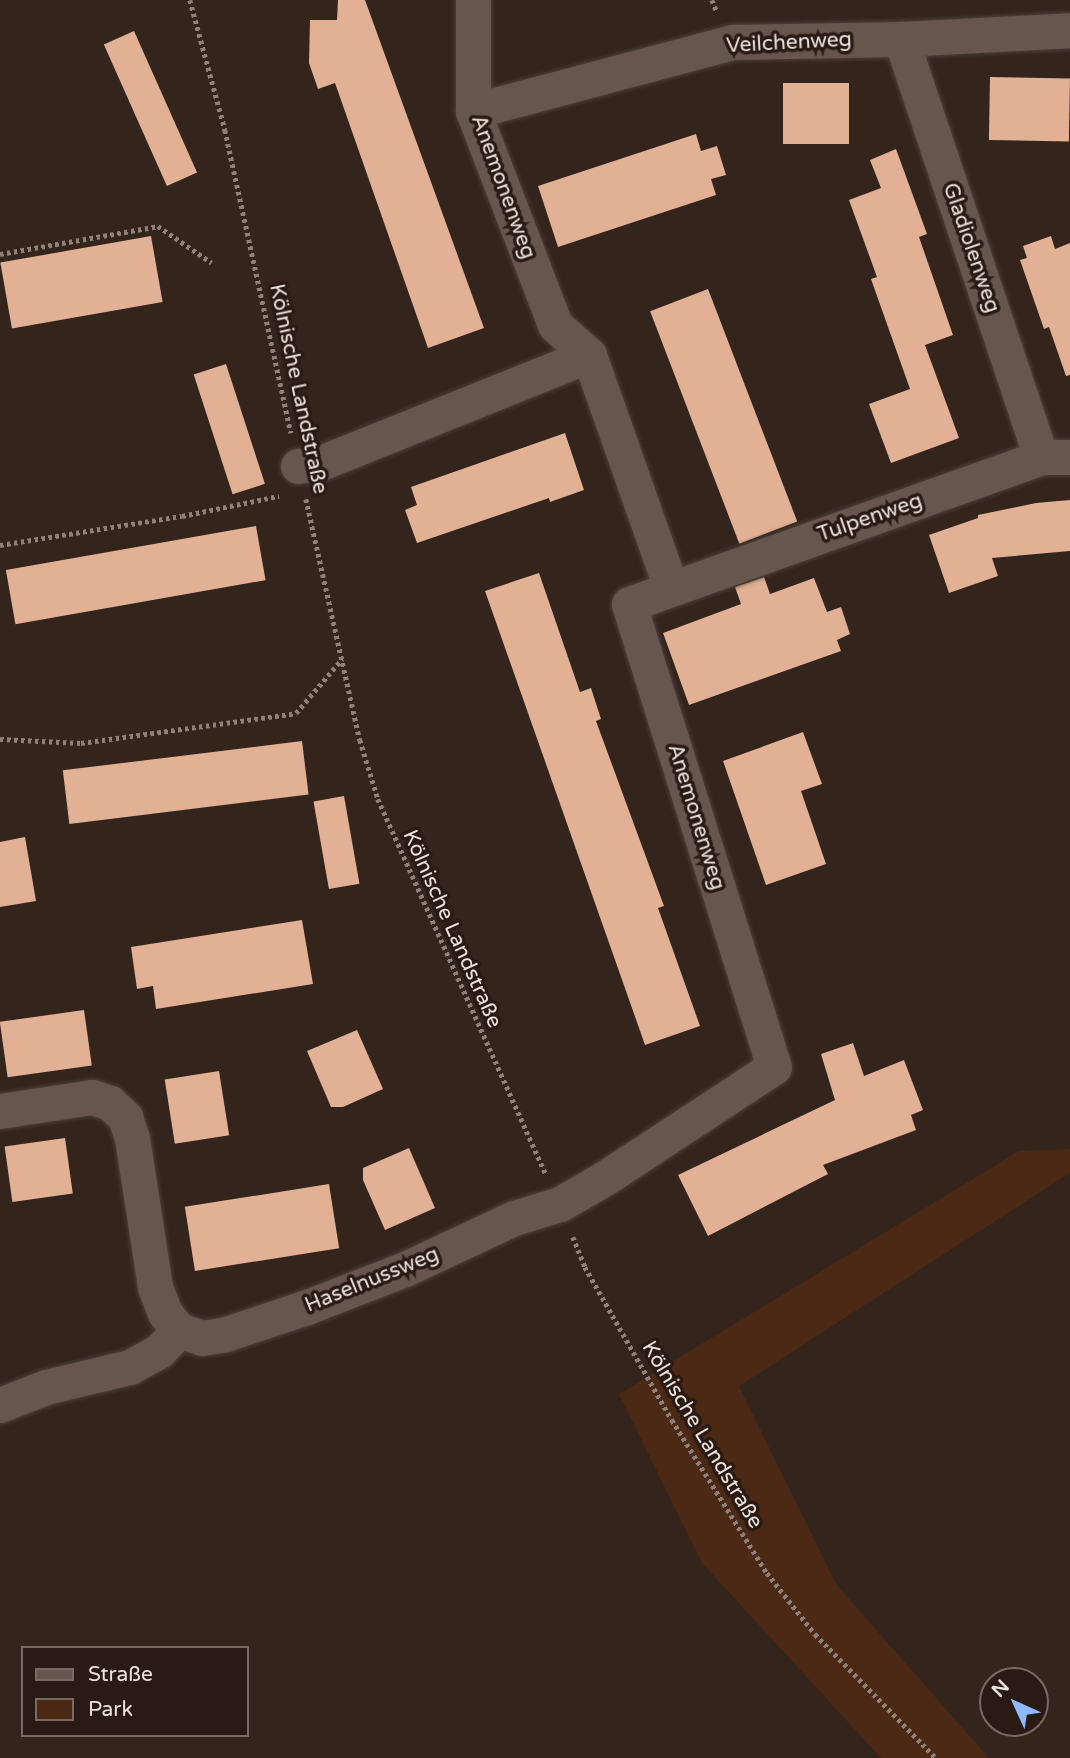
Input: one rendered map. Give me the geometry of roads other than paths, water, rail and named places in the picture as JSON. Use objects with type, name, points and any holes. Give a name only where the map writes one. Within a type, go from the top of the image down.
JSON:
[{"type":"street","name":"Anemonenweg","points":[[473,0],[473,111],[555,324],[589,355],[671,588],[629,604],[774,1067],[605,1178],[560,1204]]},
{"type":"street","name":"Veilchenweg","points":[[473,111],[732,42],[901,39],[1070,30]]},
{"type":"street","name":"Gladiolenweg","points":[[901,39],[1056,457]]},
{"type":"street","points":[[301,478],[323,462],[589,355]]},
{"type":"street","name":"Tulpenweg","points":[[671,588],[1056,457]]},
{"type":"street","points":[[0,1111],[92,1097],[110,1104],[125,1117],[132,1138],[155,1287],[165,1313],[179,1330],[159,1351],[130,1367],[46,1387],[0,1405]]},
{"type":"street","name":"Haselnussweg","points":[[179,1330],[202,1338],[226,1334],[405,1269],[533,1209],[560,1204]]}]
